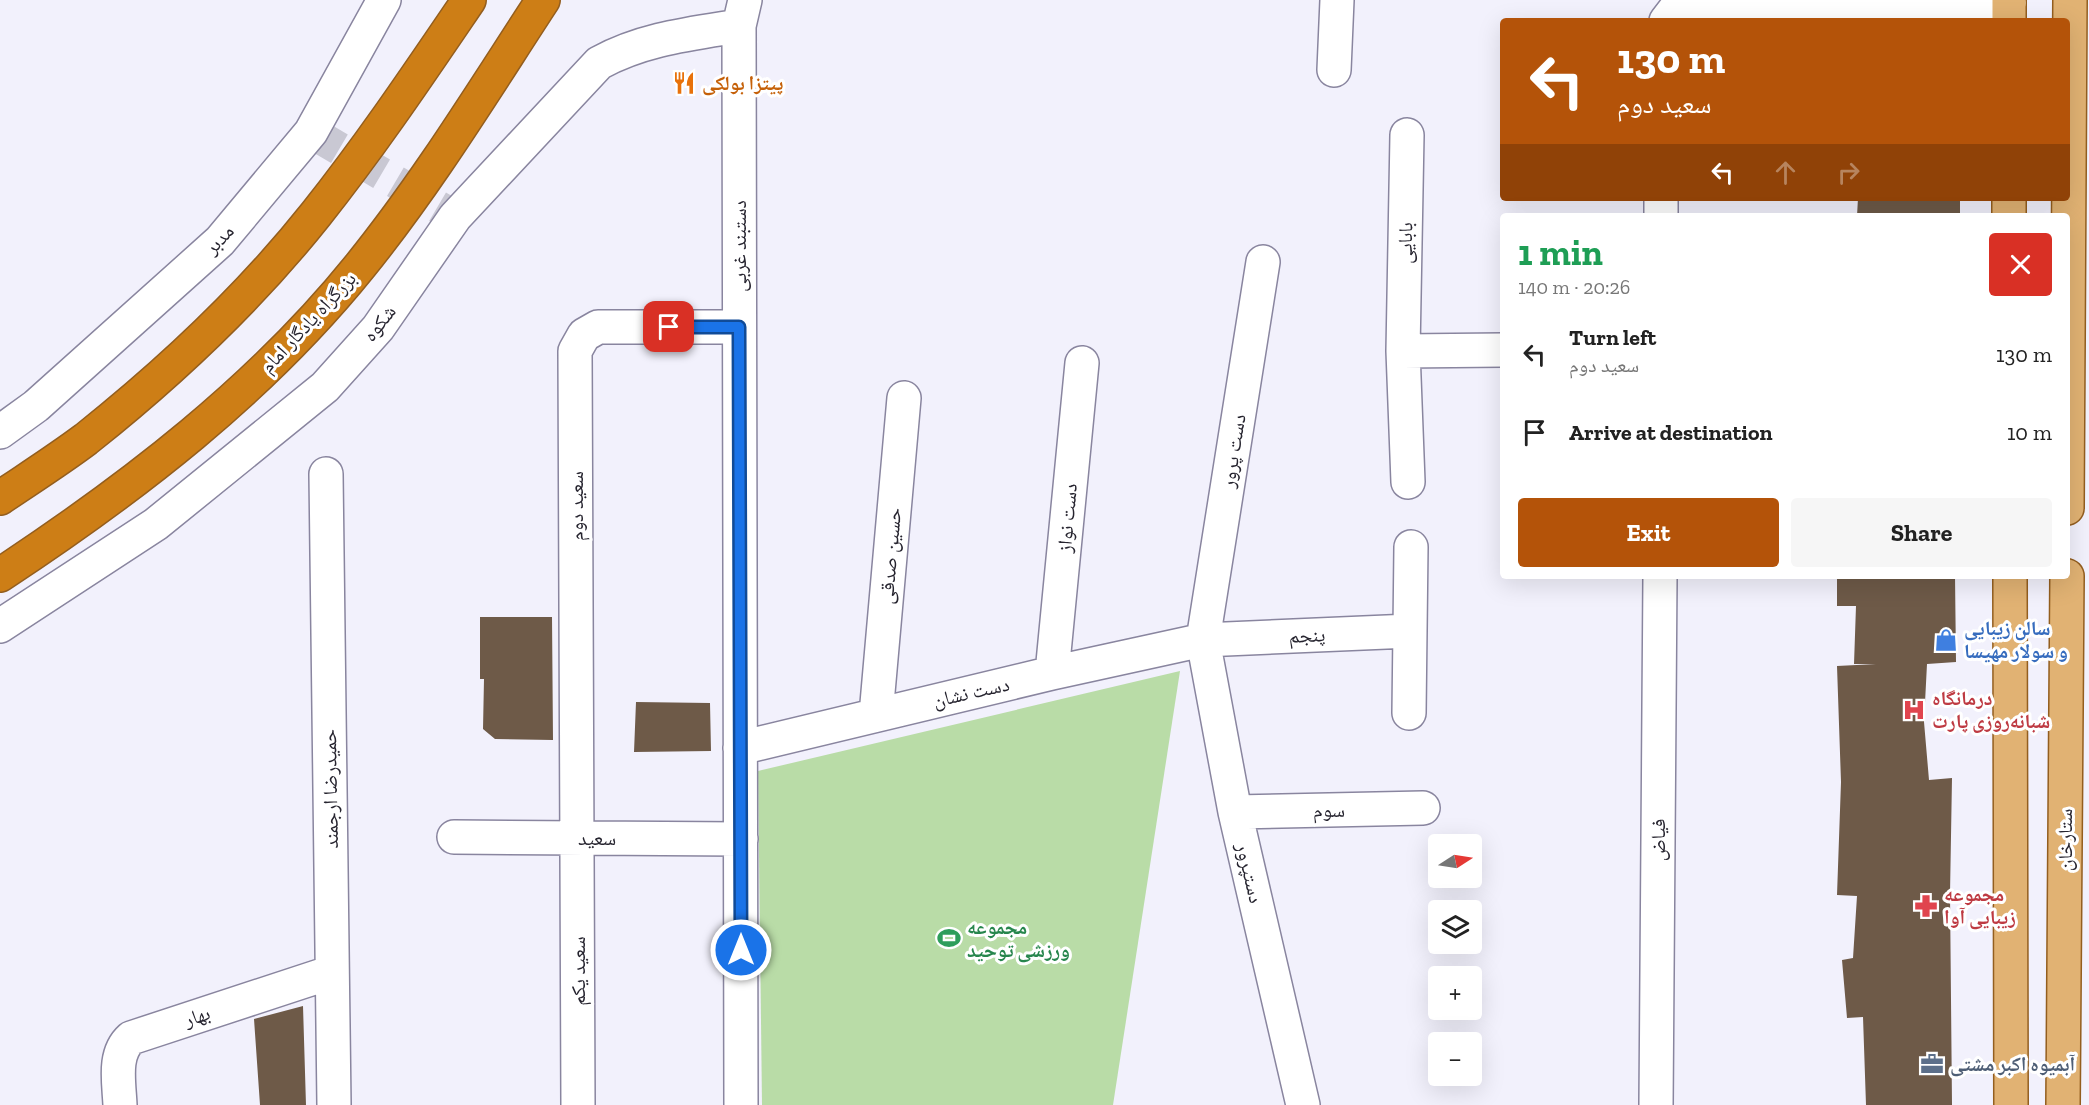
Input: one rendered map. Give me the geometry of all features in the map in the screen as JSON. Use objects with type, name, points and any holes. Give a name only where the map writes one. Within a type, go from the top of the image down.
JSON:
[{"type":"highway","points":[[0,498],[85,440],[158,378],[249,290],[315,215],[377,133],[469,0]]},
{"type":"highway","name":"بزرگراه یادگار امام","points":[[0,575],[74,526],[165,458],[244,389],[303,329],[360,266],[423,183],[543,0]]},
{"type":"main road","points":[[2070,0],[2070,18]]},
{"type":"main road","points":[[2010,579],[2011,1105]]},
{"type":"main road","name":"ستارخان","points":[[2063,1105],[2067,579]]},
{"type":"street","name":"مدبر","points":[[0,432],[36,406],[220,241],[311,132],[384,0]]},
{"type":"street","points":[[1334,70],[1337,0]]},
{"type":"street","points":[[1668,18],[1676,8],[1690,6],[2009,8]]},
{"type":"street","name":"شکوه","points":[[0,626],[156,524],[326,387],[378,328],[455,217],[599,63],[625,49],[742,13]]},
{"type":"street","name":"دستبند غربی","points":[[741,1105],[739,327],[742,13]]},
{"type":"street","name":"بابایی","points":[[1407,135],[1403,351],[1408,482]]},
{"type":"street","name":"دست پرور","points":[[1203,640],[1263,262]]},
{"type":"street","name":"سعید دوم","points":[[577,838],[575,351],[584,335],[598,327],[739,327]]},
{"type":"street","points":[[1403,351],[1500,350]]},
{"type":"street","name":"دست نواز","points":[[1052,673],[1082,363]]},
{"type":"street","name":"حسین صدقی","points":[[876,714],[904,398]]},
{"type":"street","name":"حمیدرضا ارجمند","points":[[326,474],[334,1105]]},
{"type":"street","points":[[1409,712],[1411,547]]},
{"type":"street","name":"فیاض","points":[[1656,1105],[1660,579]]},
{"type":"street","name":"پنجم","points":[[1203,640],[1410,631]]},
{"type":"street","name":"دست نشان","points":[[740,748],[876,714],[1203,640]]},
{"type":"street","name":"دستپرور","points":[[1203,640],[1236,812],[1303,1105]]},
{"type":"street","name":"سوم","points":[[1236,812],[1424,808]]},
{"type":"street","name":"سعید","points":[[454,837],[741,838]]},
{"type":"street","name":"سعید یکم","points":[[577,838],[578,1105]]},
{"type":"street","name":"بهار","points":[[120,1105],[119,1061],[122,1046],[131,1038],[332,972]]},
{"type":"street","points":[[1283,1105],[1291,1052]]},
{"type":"green space","name":"مجموعه ورزشی توحید","points":[[1180,671],[1113,1105],[762,1105],[758,771]]},
{"type":"building","points":[[1858,201],[1960,201],[1960,213],[1857,213]]},
{"type":"building","points":[[1837,579],[1955,579],[1956,662],[1927,664],[1924,722],[1929,780],[1952,778],[1950,894],[1952,1105],[1866,1105],[1863,1017],[1847,1018],[1842,960],[1853,958],[1857,896],[1837,895],[1841,782],[1837,666],[1876,664],[1854,664],[1856,606],[1837,606]]},
{"type":"building","points":[[480,617],[552,617],[553,740],[495,739],[483,729],[484,679],[480,679]]},
{"type":"building","points":[[636,702],[710,703],[711,751],[634,752]]},
{"type":"building","points":[[303,1006],[306,1105],[260,1105],[254,1019]]},
{"type":"tunnel","points":[[311,132],[455,217]]},
{"type":"place","name":"پیتزا بولکی","points":[[684,83]]},
{"type":"place","name":"سالن زیبایی و سولار مهیسا","points":[[1946,640]]},
{"type":"place","name":"درمانگاه شبانه‌روزی پارت","points":[[1914,710]]},
{"type":"place","name":"مجموعه زیبایی آوا","points":[[1926,906]]},
{"type":"place","name":"مجموعه ورزشی توحید","points":[[949,938]]},
{"type":"place","name":"آبمیوه اکبر مشتی","points":[[1932,1064]]},
{"type":"route","points":[[669,327],[739,327],[741,950]]}]
